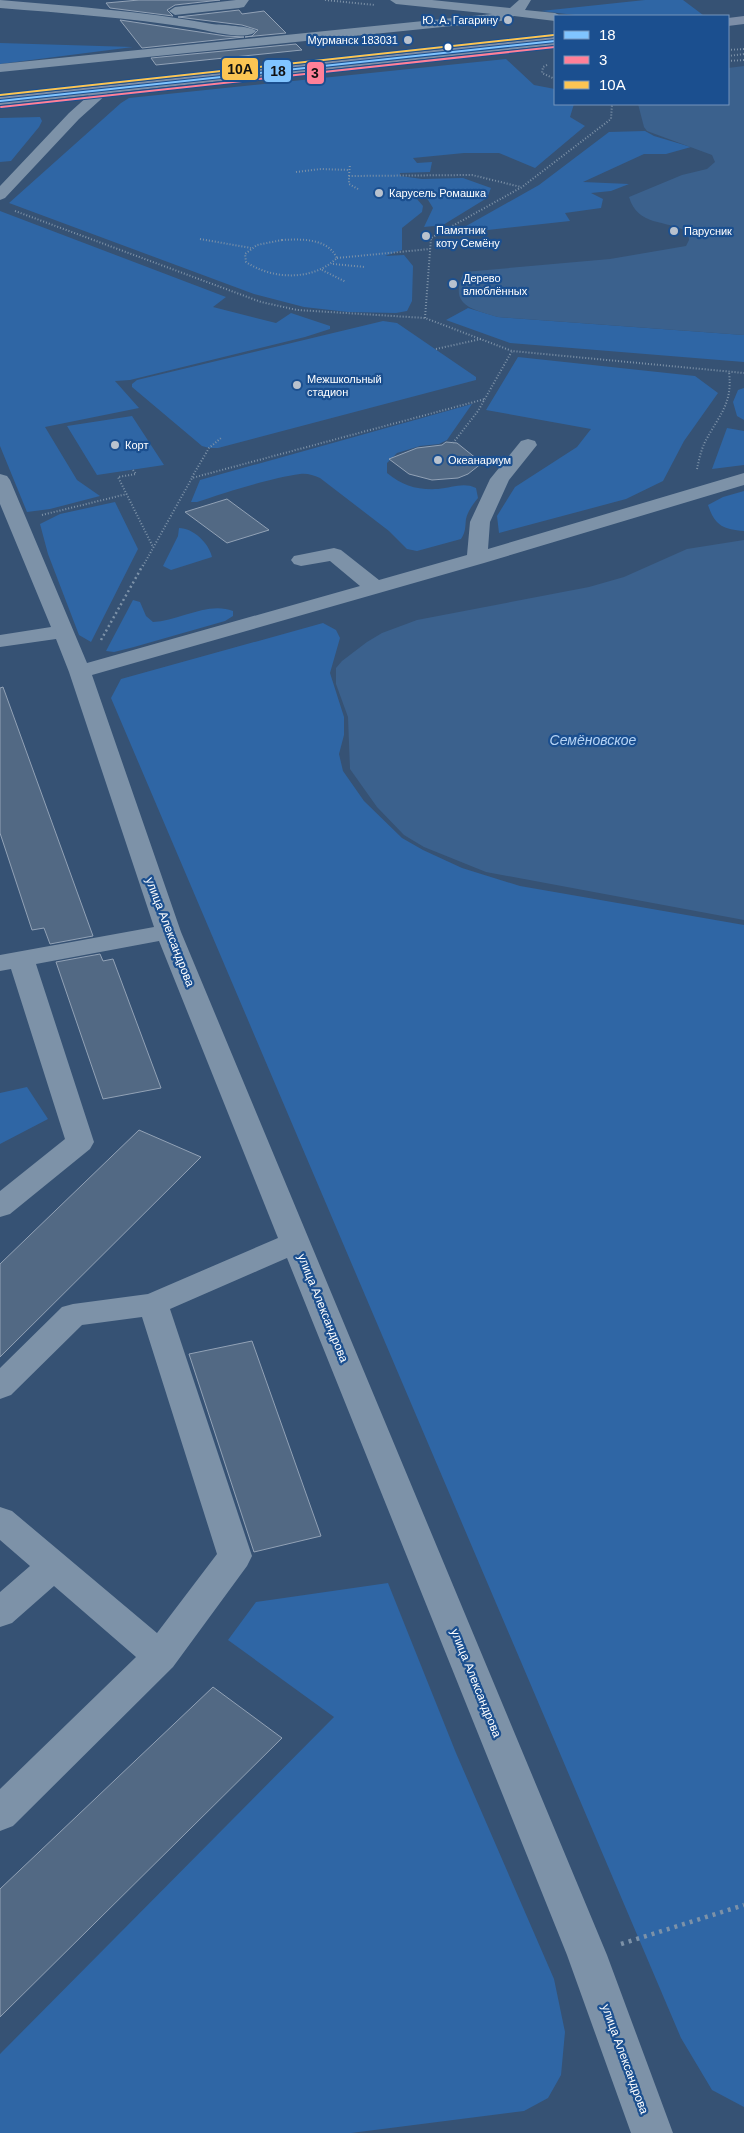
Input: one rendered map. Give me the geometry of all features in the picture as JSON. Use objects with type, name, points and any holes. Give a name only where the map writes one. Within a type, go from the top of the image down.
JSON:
[{"type":"main road","points":[[729,22],[744,20]]},
{"type":"main road","points":[[0,100],[554,41]]},
{"type":"main road","points":[[28,98],[62,104],[74,116]]},
{"type":"street","points":[[0,4],[38,0]]},
{"type":"street","points":[[124,16],[239,4],[242,0]]},
{"type":"street","points":[[396,0],[554,17]]},
{"type":"street","points":[[0,68],[501,16],[514,12],[523,5],[525,0]]},
{"type":"street","points":[[0,4],[198,24],[241,32],[358,19],[370,30]]},
{"type":"street","points":[[514,12],[554,21]]},
{"type":"street","points":[[0,195],[74,116],[102,90]]},
{"type":"street","points":[[477,558],[480,522],[500,479],[528,445]]},
{"type":"street","points":[[76,662],[375,588],[744,479]]},
{"type":"street","name":"улица Александрова","points":[[0,480],[76,662],[168,932],[587,1954],[652,2133]]},
{"type":"street","points":[[301,560],[334,554],[375,588]]},
{"type":"street","points":[[0,641],[63,632]]},
{"type":"street","points":[[0,1207],[80,1142],[10,961],[168,932]]},
{"type":"street","points":[[0,1387],[73,1315],[153,1304],[296,1242]]},
{"type":"street","points":[[0,1814],[160,1656],[235,1556],[153,1304]]},
{"type":"street","points":[[0,1520],[160,1656]]},
{"type":"street","points":[[0,1613],[54,1566]]},
{"type":"path","points":[[729,50],[744,49]]},
{"type":"path","points":[[729,56],[744,54]]},
{"type":"path","points":[[729,61],[744,60]]},
{"type":"path","points":[[553,63],[546,65],[541,70],[546,76],[554,79]]},
{"type":"path","points":[[425,318],[431,238],[522,187],[611,119],[612,105]]},
{"type":"path","points":[[350,164],[349,184],[358,189]]},
{"type":"path","points":[[296,172],[321,169],[350,170]]},
{"type":"path","points":[[349,176],[472,175],[522,187]]},
{"type":"path","points":[[12,210],[261,302],[297,310],[425,318],[512,350],[744,373]]},
{"type":"path","points":[[200,239],[251,248]]},
{"type":"path","points":[[304,240],[330,248],[337,258],[333,264],[322,270],[287,275],[256,270],[244,258],[251,248],[272,241],[304,240]]},
{"type":"path","points":[[337,258],[430,250]]},
{"type":"path","points":[[333,264],[365,267]]},
{"type":"path","points":[[322,270],[346,282]]},
{"type":"path","points":[[436,349],[481,339]]},
{"type":"path","points":[[453,442],[478,411],[512,350]]},
{"type":"path","points":[[688,496],[704,444],[721,415],[731,390],[728,372]]},
{"type":"path","points":[[192,478],[485,399]]},
{"type":"path","points":[[76,662],[96,649],[192,478],[210,448],[221,438]]},
{"type":"path","points":[[133,470],[136,474],[118,477],[153,547]]},
{"type":"path","points":[[17,519],[38,516],[126,494]]},
{"type":"path","points":[[587,1954],[744,1905]]},
{"type":"shaded area","points":[[645,0],[683,0],[703,15],[575,15],[541,11]]},
{"type":"shaded area","points":[[0,43],[133,47],[0,64]]},
{"type":"shaded area","points":[[506,59],[534,85],[554,89],[554,105],[574,105],[570,117],[585,126],[535,168],[499,153],[464,153],[413,158],[417,163],[432,162],[430,172],[400,173],[400,176],[422,179],[463,178],[491,188],[487,198],[443,225],[424,227],[433,208],[425,195],[416,192],[417,199],[423,206],[422,212],[402,228],[402,250],[385,256],[404,255],[413,266],[412,301],[407,311],[396,313],[348,312],[304,307],[254,294],[9,203],[121,103],[129,98]]},
{"type":"shaded area","points":[[40,117],[42,121],[39,127],[11,161],[0,162],[0,118]]},
{"type":"shaded area","points":[[645,131],[654,136],[691,147],[666,154],[644,154],[583,182],[629,184],[611,191],[591,193],[603,199],[601,208],[565,213],[570,221],[452,234],[539,185],[609,132]]},
{"type":"shaded area","points":[[0,211],[226,297],[213,307],[276,323],[291,313],[330,326],[330,329],[305,337],[130,380],[115,381],[139,408],[45,427],[77,480],[100,496],[50,509],[27,512],[0,446]]},
{"type":"shaded area","points":[[468,308],[498,317],[744,335],[744,362],[510,343],[446,320]]},
{"type":"shaded area","name":"Межшкольный стадион","points":[[383,321],[397,323],[476,377],[476,380],[218,448],[202,446],[132,387],[132,384],[137,380]]},
{"type":"shaded area","points":[[518,357],[695,376],[718,393],[684,441],[663,481],[626,499],[499,533],[497,516],[515,487],[577,447],[591,429],[486,410]]},
{"type":"shaded area","points":[[744,388],[744,420],[737,416],[733,402],[738,390]]},
{"type":"shaded area","points":[[472,404],[447,440],[439,444],[420,446],[397,453],[387,463],[387,473],[399,481],[417,488],[430,489],[462,485],[476,488],[478,498],[468,513],[465,531],[461,539],[417,551],[407,549],[389,531],[320,478],[308,474],[276,479],[197,502],[191,502],[200,480]]},
{"type":"shaded area","name":"Корт","points":[[132,416],[164,465],[97,475],[67,426]]},
{"type":"shaded area","points":[[727,428],[744,431],[744,465],[712,469]]},
{"type":"shaded area","points":[[744,491],[744,531],[730,529],[717,522],[708,505],[723,497]]},
{"type":"shaded area","points":[[115,502],[138,549],[91,642],[79,635],[48,554],[40,524],[60,514]]},
{"type":"shaded area","points":[[179,528],[195,533],[200,537],[208,547],[212,557],[171,570],[163,566],[178,536]]},
{"type":"shaded area","points":[[133,600],[140,602],[146,616],[153,622],[214,608],[233,611],[233,616],[225,621],[134,647],[114,652],[106,651]]},
{"type":"shaded area","points":[[323,623],[336,630],[340,638],[330,673],[344,717],[344,735],[339,754],[343,771],[364,801],[402,838],[462,868],[520,886],[744,925],[744,2107],[712,2090],[681,2038],[111,698],[121,679]]},
{"type":"shaded area","points":[[27,1087],[48,1119],[0,1144],[0,1093]]},
{"type":"shaded area","points":[[388,1583],[456,1753],[554,1979],[565,2032],[561,2075],[548,2098],[524,2111],[351,2133],[0,2133],[0,2054],[334,1717],[228,1640],[256,1602]]},
{"type":"water","points":[[744,66],[744,335],[498,317],[471,308],[465,304],[459,292],[464,272],[610,259],[686,246],[689,240],[688,232],[646,218],[633,207],[629,197],[682,175],[707,169],[715,162],[712,155],[647,131],[644,127],[638,105],[729,105],[729,68]]},
{"type":"water","name":"Семёновское","points":[[744,540],[744,920],[486,872],[424,847],[404,835],[377,807],[350,769],[348,717],[336,684],[336,668],[342,661],[382,633],[417,620],[589,587],[624,577],[687,549]]},
{"type":"building","points":[[139,0],[220,0],[175,5],[167,10],[173,16],[110,8],[106,3]]},
{"type":"building","points":[[239,10],[242,14],[264,11],[286,33],[245,37],[252,36],[258,30],[242,25],[178,17]]},
{"type":"building","points":[[120,20],[226,36],[244,37],[142,48]]},
{"type":"building","points":[[296,44],[302,50],[156,65],[151,58]]},
{"type":"building","name":"Океанариум","points":[[446,442],[457,443],[482,463],[468,474],[458,478],[432,480],[409,474],[389,459],[417,448],[442,445]]},
{"type":"building","points":[[227,499],[269,530],[227,543],[185,512]]},
{"type":"building","points":[[3,687],[93,936],[50,944],[44,928],[32,930],[0,833],[0,688]]},
{"type":"building","points":[[100,954],[103,961],[113,959],[161,1088],[103,1099],[56,962]]},
{"type":"building","points":[[139,1130],[201,1157],[0,1357],[0,1264]]},
{"type":"building","points":[[252,1341],[321,1536],[254,1552],[189,1354]]},
{"type":"building","points":[[213,1687],[282,1738],[0,2017],[0,1889]]},
{"type":"transit line","name":"10А","points":[[0,95],[554,35]]},
{"type":"transit line","name":"18","points":[[0,101],[554,41]]},
{"type":"transit line","name":"3","points":[[1,107],[554,47]]},
{"type":"place","name":"Ю. А. Гагарину","points":[[508,20]]},
{"type":"place","name":"Мурманск 183031","points":[[408,40]]},
{"type":"place","name":"Карусель Ромашка","points":[[379,193]]},
{"type":"place","name":"Парусник","points":[[674,231]]},
{"type":"place","name":"Памятник коту Семёну","points":[[426,236]]},
{"type":"place","name":"Дерево влюблённых","points":[[453,284]]},
{"type":"place","name":"Межшкольный стадион","points":[[297,385]]},
{"type":"place","name":"Корт","points":[[115,445]]},
{"type":"place","name":"Океанариум","points":[[438,460]]}]
